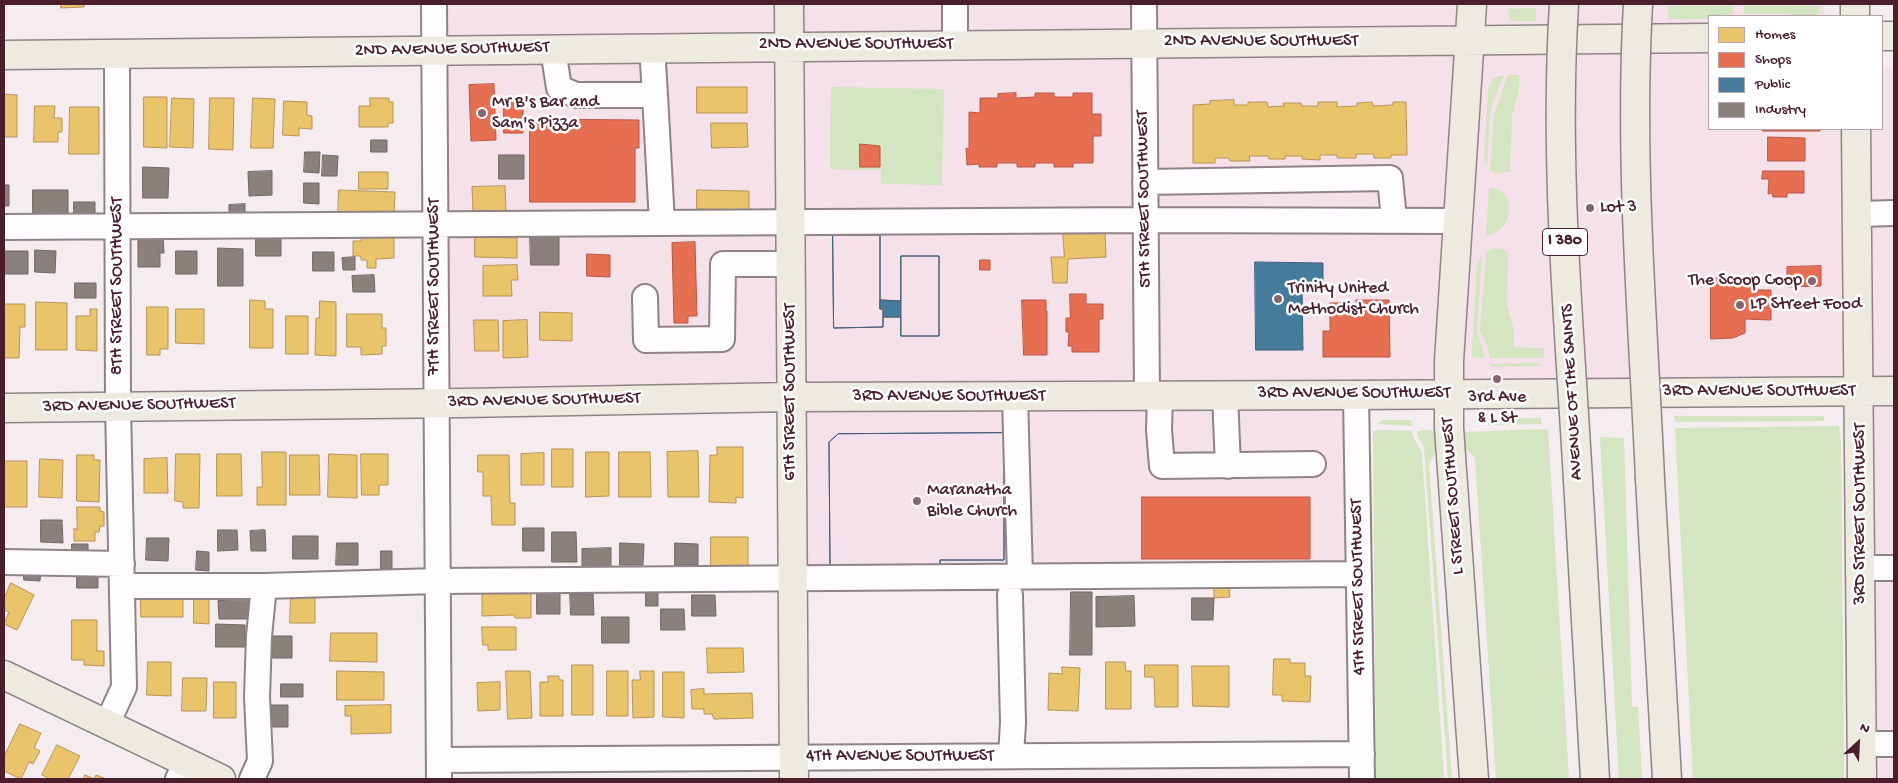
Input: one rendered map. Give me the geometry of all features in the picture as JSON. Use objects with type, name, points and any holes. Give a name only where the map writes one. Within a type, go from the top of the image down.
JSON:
[{"type":"main road","name":"6TH STREET SOUTHWEST","points":[[789,4],[794,768]]},
{"type":"main road","name":"L STREET SOUTHWEST","points":[[1472,4],[1456,221],[1448,394],[1474,779]]},
{"type":"main road","name":"AVENUE OF THE SAINTS","points":[[1564,4],[1560,110],[1563,205],[1595,779]]},
{"type":"main road","points":[[1638,4],[1635,54],[1634,164],[1667,779]]},
{"type":"main road","name":"2ND AVENUE SOUTHWEST","points":[[4,55],[553,48],[1708,38]]},
{"type":"main road","name":"3RD STREET SOUTHWEST","points":[[1856,130],[1860,391],[1862,779]]},
{"type":"main road","name":"3RD AVENUE SOUTHWEST","points":[[4,408],[791,398],[1154,395],[1356,396],[1894,391]]},
{"type":"main road","points":[[4,675],[107,724],[182,771],[221,779]]},
{"type":"street","name":"7TH STREET SOUTHWEST","points":[[434,4],[439,770]]},
{"type":"street","points":[[955,4],[955,44]]},
{"type":"street","name":"5TH STREET SOUTHWEST","points":[[1144,4],[1145,220],[1154,395],[1160,430],[1162,466],[1228,466]]},
{"type":"street","points":[[553,48],[559,88],[576,95],[656,95]]},
{"type":"street","points":[[652,48],[662,223]]},
{"type":"street","name":"8TH STREET SOUTHWEST","points":[[107,724],[124,687],[118,406],[117,54]]},
{"type":"street","points":[[1145,182],[1390,178],[1394,220]]},
{"type":"street","points":[[1858,214],[1894,213]]},
{"type":"street","points":[[4,228],[1145,220],[1456,221]]},
{"type":"street","points":[[645,297],[646,340],[722,339],[723,264],[790,264]]},
{"type":"street","points":[[1225,395],[1228,466],[1313,464]]},
{"type":"street","name":"4TH STREET SOUTHWEST","points":[[1356,396],[1362,779]]},
{"type":"street","points":[[1012,756],[1015,586],[1015,397]]},
{"type":"street","points":[[4,562],[122,575],[264,586],[437,581],[792,578],[1015,586],[1359,574]]},
{"type":"street","points":[[1861,568],[1894,568]]},
{"type":"street","points":[[252,779],[260,761],[257,697],[259,636],[264,586]]},
{"type":"street","points":[[1862,744],[1894,744]]},
{"type":"street","name":"4TH AVENUE SOUTHWEST","points":[[439,770],[794,768],[1012,756],[1362,754]]},
{"type":"shaded area","points":[[433,4],[1824,4],[1824,15],[1708,15],[1708,130],[1883,130],[1883,67],[1894,67],[1894,779],[1863,779],[1860,392],[1356,395],[1359,574],[792,578],[791,398],[436,403]]},
{"type":"green space","points":[[1668,6],[1734,6],[1734,14],[1708,15],[1708,19],[1668,19]]},
{"type":"green space","points":[[1744,6],[1820,6],[1818,15],[1744,14]]},
{"type":"green space","points":[[1536,8],[1536,21],[1510,21],[1508,9]]},
{"type":"green space","points":[[1504,75],[1491,107],[1487,165],[1484,159],[1488,90],[1493,78]]},
{"type":"green space","points":[[1508,75],[1519,75],[1519,90],[1512,116],[1510,171],[1498,174],[1490,170],[1494,115]]},
{"type":"green space","points":[[831,87],[944,89],[942,185],[881,184],[881,170],[830,169]]},
{"type":"green space","points":[[1489,188],[1498,189],[1505,194],[1509,210],[1508,219],[1503,227],[1496,232],[1486,235]]},
{"type":"green space","points":[[1493,248],[1508,252],[1507,305],[1514,330],[1514,347],[1544,348],[1544,358],[1490,358],[1487,345],[1480,331],[1486,252]]},
{"type":"green space","points":[[1482,256],[1477,331],[1485,358],[1472,357],[1477,264]]},
{"type":"green space","points":[[1540,363],[1540,366],[1491,367],[1490,364]]},
{"type":"green space","points":[[1674,416],[1824,416],[1824,421],[1675,422]]},
{"type":"green space","points":[[1541,418],[1541,424],[1488,425],[1489,419]]},
{"type":"green space","points":[[1384,420],[1411,420],[1412,426],[1376,424]]},
{"type":"green space","points":[[1839,426],[1841,443],[1844,779],[1693,779],[1675,428]]},
{"type":"green space","points":[[1548,429],[1569,779],[1496,779],[1475,458],[1465,448],[1464,432]]},
{"type":"green space","points":[[1427,430],[1436,432],[1437,449],[1429,464],[1452,779],[1448,779],[1424,447],[1417,435],[1417,431]]},
{"type":"green space","points":[[1373,431],[1412,431],[1413,437],[1422,453],[1444,779],[1376,779]]},
{"type":"green space","points":[[1600,437],[1624,438],[1632,707],[1638,707],[1642,779],[1619,779]]},
{"type":"building: Homes","points":[[61,4],[84,4],[84,7],[61,8]]},
{"type":"building: Homes","points":[[697,87],[747,87],[747,113],[697,113]]},
{"type":"building: Homes","points":[[4,94],[17,95],[17,137],[4,137]]},
{"type":"building: Homes","points":[[144,97],[167,97],[167,148],[144,147]]},
{"type":"building: Homes","points":[[172,98],[194,99],[193,148],[170,147]]},
{"type":"building: Homes","points":[[210,98],[234,98],[233,150],[209,149]]},
{"type":"building: Homes","points":[[253,98],[275,99],[273,148],[251,148]]},
{"type":"building: Homes","points":[[370,98],[389,98],[389,102],[393,102],[393,123],[388,123],[388,127],[359,127],[359,106],[370,106]]},
{"type":"building: Homes","points":[[1234,100],[1234,105],[1248,105],[1248,102],[1267,102],[1268,107],[1284,106],[1283,103],[1301,103],[1302,106],[1318,106],[1318,102],[1337,102],[1337,107],[1357,106],[1357,103],[1372,102],[1373,106],[1393,105],[1393,102],[1406,102],[1407,155],[1391,155],[1391,158],[1374,158],[1374,154],[1356,154],[1356,158],[1337,158],[1337,155],[1320,155],[1320,160],[1302,159],[1302,156],[1285,156],[1285,159],[1269,159],[1268,156],[1249,156],[1250,161],[1230,161],[1229,158],[1215,158],[1215,163],[1193,163],[1193,105],[1210,104],[1210,101]]},
{"type":"building: Homes","points":[[284,101],[307,102],[307,115],[312,116],[312,129],[299,128],[299,136],[283,135]]},
{"type":"building: Homes","points":[[35,106],[55,106],[54,118],[62,118],[62,132],[58,132],[58,142],[34,142]]},
{"type":"building: Homes","points":[[70,107],[99,107],[99,154],[69,154]]},
{"type":"building: Homes","points":[[711,123],[747,123],[748,147],[712,148]]},
{"type":"building: Homes","points":[[359,172],[388,172],[388,189],[359,189]]},
{"type":"building: Homes","points":[[505,186],[506,211],[473,212],[472,187]]},
{"type":"building: Homes","points":[[339,190],[395,192],[394,217],[338,216]]},
{"type":"building: Homes","points":[[697,190],[749,191],[749,210],[697,209]]},
{"type":"building: Homes","points":[[1063,231],[1105,231],[1106,257],[1068,259],[1067,283],[1053,283],[1051,257],[1064,257]]},
{"type":"building: Homes","points":[[361,236],[394,236],[394,258],[376,259],[376,268],[367,268],[367,260],[361,260],[361,256],[353,256],[353,241],[361,241]]},
{"type":"building: Homes","points":[[475,237],[517,238],[517,258],[475,257]]},
{"type":"building: Homes","points":[[517,265],[518,280],[511,280],[512,296],[483,296],[483,266]]},
{"type":"building: Homes","points":[[250,300],[265,301],[265,309],[273,309],[273,348],[250,348]]},
{"type":"building: Homes","points":[[320,301],[336,302],[336,356],[315,355],[316,318],[319,318]]},
{"type":"building: Homes","points":[[36,302],[67,303],[67,350],[36,350]]},
{"type":"building: Homes","points":[[4,304],[25,304],[25,327],[20,327],[19,358],[4,358]]},
{"type":"building: Homes","points":[[147,307],[168,307],[168,349],[160,349],[160,355],[147,355]]},
{"type":"building: Homes","points":[[90,309],[97,309],[97,351],[76,350],[76,316],[90,316]]},
{"type":"building: Homes","points":[[176,309],[204,309],[204,344],[176,343]]},
{"type":"building: Homes","points":[[540,312],[572,313],[572,341],[540,340]]},
{"type":"building: Homes","points":[[347,314],[382,314],[382,328],[386,328],[386,346],[382,346],[382,354],[361,355],[361,347],[347,347]]},
{"type":"building: Homes","points":[[286,316],[308,316],[308,354],[286,354]]},
{"type":"building: Homes","points":[[474,320],[498,320],[499,351],[475,351]]},
{"type":"building: Homes","points":[[527,320],[528,357],[503,358],[503,321]]},
{"type":"building: Homes","points":[[717,447],[743,447],[743,498],[736,497],[736,503],[709,502],[710,455],[717,455]]},
{"type":"building: Homes","points":[[552,449],[573,449],[573,487],[552,487]]},
{"type":"building: Homes","points":[[698,451],[699,497],[668,497],[667,452]]},
{"type":"building: Homes","points":[[262,452],[286,452],[286,505],[257,505],[257,487],[262,487]]},
{"type":"building: Homes","points":[[586,452],[609,452],[609,496],[586,497]]},
{"type":"building: Homes","points":[[619,452],[650,452],[651,497],[619,497]]},
{"type":"building: Homes","points":[[544,453],[544,485],[521,485],[521,454]]},
{"type":"building: Homes","points":[[176,454],[200,454],[199,508],[183,508],[183,502],[175,501]]},
{"type":"building: Homes","points":[[217,454],[241,454],[242,496],[217,496]]},
{"type":"building: Homes","points":[[329,454],[357,455],[357,498],[328,497]]},
{"type":"building: Homes","points":[[361,454],[388,454],[388,485],[379,485],[379,495],[362,495]]},
{"type":"building: Homes","points":[[77,455],[94,455],[94,460],[100,460],[99,502],[77,501]]},
{"type":"building: Homes","points":[[290,455],[319,455],[320,495],[290,495]]},
{"type":"building: Homes","points":[[478,455],[509,455],[510,503],[515,503],[515,525],[492,525],[491,496],[483,496],[483,472],[478,472]]},
{"type":"building: Homes","points":[[167,458],[168,493],[144,493],[144,459]]},
{"type":"building: Homes","points":[[40,459],[63,460],[62,498],[39,497]]},
{"type":"building: Homes","points":[[4,461],[27,461],[27,507],[4,507]]},
{"type":"building: Homes","points":[[77,507],[100,507],[100,511],[104,512],[104,526],[100,526],[99,532],[95,532],[95,541],[74,541],[74,528],[77,530]]},
{"type":"building: Homes","points":[[711,537],[748,537],[748,566],[711,566]]},
{"type":"building: Homes","points":[[11,583],[34,595],[17,630],[4,624],[9,612],[4,610],[4,599]]},
{"type":"building: Homes","points":[[1229,587],[1230,597],[1214,598],[1214,588]]},
{"type":"building: Homes","points":[[194,592],[209,593],[209,624],[194,623]]},
{"type":"building: Homes","points":[[531,593],[531,618],[515,618],[514,615],[482,616],[482,594]]},
{"type":"building: Homes","points":[[291,594],[315,594],[315,623],[290,623]]},
{"type":"building: Homes","points":[[141,595],[183,596],[183,617],[141,617]]},
{"type":"building: Homes","points":[[72,620],[97,620],[97,651],[104,651],[104,666],[84,665],[84,660],[72,660]]},
{"type":"building: Homes","points":[[482,627],[516,627],[516,650],[488,650],[488,645],[483,645]]},
{"type":"building: Homes","points":[[331,633],[377,633],[377,662],[330,661]]},
{"type":"building: Homes","points":[[707,648],[743,648],[744,672],[708,673]]},
{"type":"building: Homes","points":[[1274,659],[1290,659],[1290,663],[1305,663],[1305,676],[1311,676],[1310,702],[1282,701],[1282,695],[1273,695]]},
{"type":"building: Homes","points":[[148,662],[171,662],[171,696],[147,695]]},
{"type":"building: Homes","points":[[1106,662],[1125,662],[1126,671],[1131,671],[1131,709],[1106,709]]},
{"type":"building: Homes","points":[[572,665],[593,665],[593,715],[572,715]]},
{"type":"building: Homes","points":[[1145,665],[1178,665],[1178,707],[1155,707],[1154,677],[1145,677]]},
{"type":"building: Homes","points":[[1192,666],[1229,666],[1229,707],[1193,706]]},
{"type":"building: Homes","points":[[1062,667],[1080,668],[1078,711],[1048,710],[1049,673],[1062,674]]},
{"type":"building: Homes","points":[[337,671],[384,672],[384,700],[337,700]]},
{"type":"building: Homes","points":[[506,671],[530,671],[532,718],[508,719]]},
{"type":"building: Homes","points":[[607,671],[628,671],[628,716],[607,716]]},
{"type":"building: Homes","points":[[640,671],[654,671],[654,717],[633,718],[632,680],[640,680]]},
{"type":"building: Homes","points":[[663,672],[684,672],[684,718],[663,717]]},
{"type":"building: Homes","points":[[548,676],[559,676],[559,680],[563,680],[563,716],[540,716],[540,682],[548,682]]},
{"type":"building: Homes","points":[[183,678],[207,678],[206,711],[182,711]]},
{"type":"building: Homes","points":[[214,682],[236,682],[236,718],[214,718]]},
{"type":"building: Homes","points":[[500,682],[500,710],[478,711],[477,683]]},
{"type":"building: Homes","points":[[704,689],[704,694],[752,693],[753,718],[714,719],[712,714],[704,714],[704,709],[692,709],[691,690]]},
{"type":"building: Homes","points":[[391,705],[391,733],[351,734],[351,716],[345,716],[345,706]]},
{"type":"building: Homes","points":[[20,724],[41,733],[34,748],[40,751],[33,764],[29,762],[21,779],[4,771],[4,757]]},
{"type":"building: Homes","points":[[57,745],[80,756],[68,779],[50,779],[42,775]]},
{"type":"building: Homes","points":[[85,775],[94,779],[84,779]]},
{"type":"building: Homes","points":[[96,775],[106,779],[94,779]]},
{"type":"building: Shops","name":"Mr B's Bar and Sam's Pizza","points":[[494,84],[496,140],[471,141],[469,85]]},
{"type":"building: Shops","points":[[1016,93],[1016,98],[1035,97],[1035,93],[1054,93],[1054,97],[1073,97],[1073,93],[1092,93],[1092,114],[1101,114],[1101,136],[1093,136],[1093,163],[1073,163],[1073,167],[1054,167],[1054,163],[1035,163],[1035,167],[1017,167],[1017,163],[997,163],[997,167],[979,167],[979,164],[967,165],[966,148],[969,149],[969,112],[980,113],[980,98],[998,98],[998,94]]},
{"type":"building: Shops","points":[[504,99],[523,99],[523,133],[504,133]]},
{"type":"building: Shops","points":[[530,119],[639,120],[639,148],[635,148],[635,202],[530,202]]},
{"type":"building: Shops","points":[[1763,130],[1820,130],[1820,131]]},
{"type":"building: Shops","points":[[1768,137],[1805,138],[1805,161],[1768,161]]},
{"type":"building: Shops","points":[[860,144],[880,146],[880,167],[860,167]]},
{"type":"building: Shops","points":[[1763,171],[1804,171],[1804,193],[1787,193],[1787,197],[1773,197],[1772,193],[1768,194],[1769,179],[1762,179]]},
{"type":"building: Shops","points":[[695,242],[697,316],[688,316],[688,323],[674,323],[672,243]]},
{"type":"building: Shops","points":[[587,254],[610,255],[610,277],[587,276]]},
{"type":"building: Shops","points":[[980,260],[990,260],[990,270],[980,270]]},
{"type":"building: Shops","points":[[1821,266],[1821,286],[1787,287],[1787,267]]},
{"type":"building: Shops","name":"LP Street Food","points":[[1711,278],[1754,278],[1754,290],[1771,290],[1771,320],[1745,319],[1745,333],[1733,338],[1711,339]]},
{"type":"building: Shops","points":[[1070,294],[1086,294],[1086,304],[1103,304],[1103,319],[1099,319],[1099,352],[1072,352],[1072,346],[1068,346],[1069,332],[1066,332],[1066,318],[1070,318]]},
{"type":"building: Shops","points":[[880,300],[901,301],[901,317],[883,317],[883,309],[880,309]]},
{"type":"building: Shops","points":[[1022,300],[1046,300],[1047,355],[1024,355]]},
{"type":"building: Shops","points":[[1356,300],[1389,300],[1390,357],[1323,357],[1323,331],[1330,331],[1330,303],[1356,303]]},
{"type":"building: Shops","points":[[1142,497],[1310,497],[1310,559],[1142,559]]},
{"type":"building: Public","points":[[833,235],[880,235],[880,300],[901,301],[901,256],[939,256],[939,336],[901,336],[901,317],[883,317],[883,327],[834,328]]},
{"type":"building: Public","points":[[833,235],[880,235],[880,309],[883,309],[883,327],[834,328]]},
{"type":"building: Public","points":[[901,256],[939,256],[939,336],[901,336]]},
{"type":"building: Public","points":[[1255,262],[1323,263],[1323,286],[1302,286],[1303,350],[1256,350]]},
{"type":"building: Public","name":"Maranatha Bible Church","points":[[1004,433],[1004,560],[940,560],[940,566],[830,566],[829,442],[838,434]]},
{"type":"building: Public","name":"Maranatha Bible Church","points":[[1004,433],[1004,560],[940,560],[940,566],[830,566],[829,442],[838,434]]},
{"type":"building: Industry","points":[[371,140],[387,140],[387,152],[371,152]]},
{"type":"building: Industry","points":[[305,152],[320,152],[319,173],[304,172]]},
{"type":"building: Industry","points":[[323,155],[338,156],[337,176],[322,176]]},
{"type":"building: Industry","points":[[499,155],[524,155],[524,179],[499,179]]},
{"type":"building: Industry","points":[[143,167],[169,168],[168,198],[143,198]]},
{"type":"building: Industry","points":[[272,171],[272,195],[249,196],[248,172]]},
{"type":"building: Industry","points":[[304,183],[319,183],[319,204],[304,203]]},
{"type":"building: Industry","points":[[4,185],[9,185],[9,206],[4,206]]},
{"type":"building: Industry","points":[[33,190],[68,190],[68,216],[33,217]]},
{"type":"building: Industry","points":[[74,202],[95,202],[95,216],[74,216]]},
{"type":"building: Industry","points":[[245,204],[245,218],[229,218],[229,205]]},
{"type":"building: Industry","points":[[144,234],[163,234],[164,253],[160,253],[160,267],[138,267],[138,239],[144,239]]},
{"type":"building: Industry","points":[[530,236],[559,236],[559,265],[531,265]]},
{"type":"building: Industry","points":[[256,237],[281,237],[281,256],[256,256]]},
{"type":"building: Industry","points":[[218,248],[243,249],[243,286],[218,286]]},
{"type":"building: Industry","points":[[35,250],[56,251],[55,273],[35,272]]},
{"type":"building: Industry","points":[[4,251],[28,251],[28,274],[4,274]]},
{"type":"building: Industry","points":[[176,251],[197,251],[197,274],[176,274]]},
{"type":"building: Industry","points":[[313,252],[334,252],[334,271],[313,271]]},
{"type":"building: Industry","points":[[355,257],[355,270],[343,270],[342,258]]},
{"type":"building: Industry","points":[[374,275],[375,292],[353,292],[352,276]]},
{"type":"building: Industry","points":[[75,283],[96,283],[96,298],[75,298]]},
{"type":"building: Industry","points":[[41,520],[62,520],[63,543],[41,542]]},
{"type":"building: Industry","points":[[523,528],[544,528],[544,551],[523,551]]},
{"type":"building: Industry","points":[[218,530],[237,530],[238,550],[218,551]]},
{"type":"building: Industry","points":[[265,530],[266,551],[251,551],[250,531]]},
{"type":"building: Industry","points":[[552,532],[576,532],[577,562],[552,562]]},
{"type":"building: Industry","points":[[293,536],[318,536],[318,559],[293,559]]},
{"type":"building: Industry","points":[[147,538],[169,538],[168,561],[146,560]]},
{"type":"building: Industry","points":[[337,543],[358,543],[358,565],[336,565]]},
{"type":"building: Industry","points":[[620,543],[644,544],[643,565],[620,565]]},
{"type":"building: Industry","points":[[675,543],[698,544],[698,565],[675,565]]},
{"type":"building: Industry","points":[[72,544],[88,544],[88,555],[72,555]]},
{"type":"building: Industry","points":[[611,548],[611,568],[582,569],[582,549]]},
{"type":"building: Industry","points":[[197,551],[209,552],[209,571],[196,570]]},
{"type":"building: Industry","points":[[381,551],[392,551],[392,570],[381,569]]},
{"type":"building: Industry","points":[[24,567],[41,568],[40,581],[24,580]]},
{"type":"building: Industry","points":[[77,572],[98,572],[98,588],[77,588]]},
{"type":"building: Industry","points":[[646,590],[658,590],[658,606],[646,606]]},
{"type":"building: Industry","points":[[1071,592],[1092,592],[1092,655],[1070,655]]},
{"type":"building: Industry","points":[[537,593],[560,593],[560,614],[537,614]]},
{"type":"building: Industry","points":[[570,594],[593,594],[594,615],[571,615]]},
{"type":"building: Industry","points":[[692,595],[715,595],[716,616],[692,616]]},
{"type":"building: Industry","points":[[1134,596],[1135,626],[1096,627],[1096,597]]},
{"type":"building: Industry","points":[[1192,598],[1214,598],[1213,620],[1192,620]]},
{"type":"building: Industry","points":[[249,600],[249,619],[219,619],[218,601]]},
{"type":"building: Industry","points":[[661,609],[684,609],[685,630],[661,630]]},
{"type":"building: Industry","points":[[602,617],[629,617],[629,643],[602,643]]},
{"type":"building: Industry","points":[[216,624],[245,625],[245,647],[216,647]]},
{"type":"building: Industry","points":[[273,636],[292,636],[292,658],[273,658]]},
{"type":"building: Industry","points":[[281,684],[303,684],[303,697],[281,697]]},
{"type":"building: Industry","points":[[265,705],[288,705],[288,727],[265,727]]},
{"type":"place","name":"Mr B's Bar and Sam's Pizza","points":[[482,113]]},
{"type":"place","name":"Lot 3","points":[[1590,208]]},
{"type":"place","name":"The Scoop Coop","points":[[1812,281]]},
{"type":"place","name":"Trinity United Methodist Church","points":[[1278,299]]},
{"type":"place","name":"LP Street Food","points":[[1740,305]]},
{"type":"place","name":"3rd Ave & L St","points":[[1497,379]]},
{"type":"place","name":"Maranatha Bible Church","points":[[917,501]]}]
